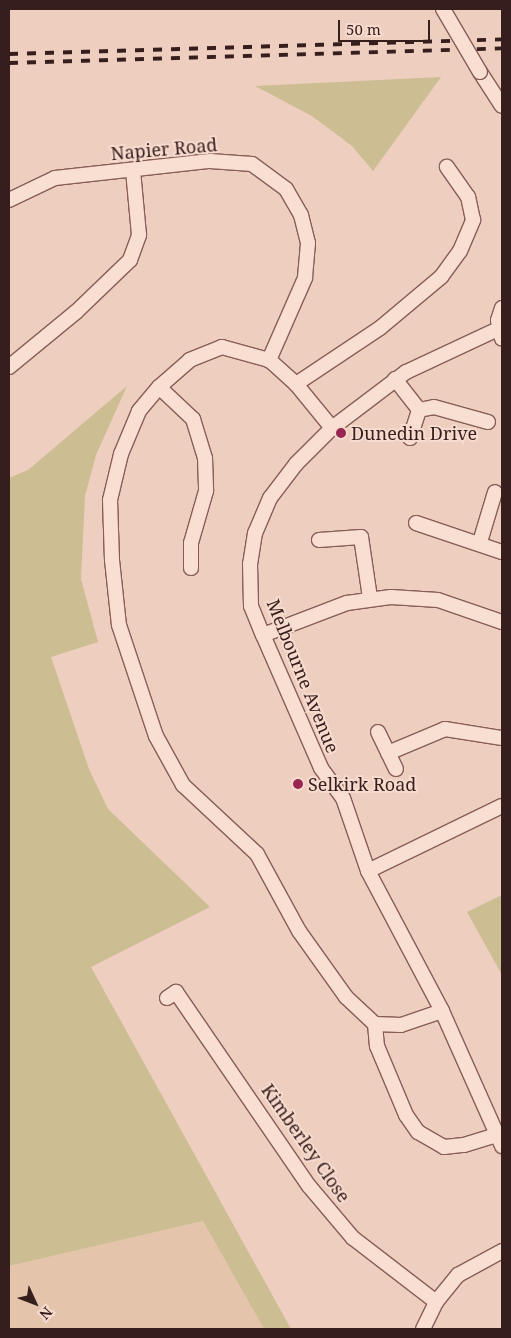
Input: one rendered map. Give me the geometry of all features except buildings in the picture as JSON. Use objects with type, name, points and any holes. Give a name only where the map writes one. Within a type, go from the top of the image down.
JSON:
[{"type":"street","points":[[443,9],[502,106]]},
{"type":"street","name":"Napier Road","points":[[9,200],[55,178],[210,161],[252,164],[286,189],[301,215],[308,243],[305,278],[269,360]]},
{"type":"street","points":[[296,384],[380,328],[441,277],[455,258],[473,220],[468,197],[447,167]]},
{"type":"street","points":[[9,367],[76,312],[130,260],[140,235],[133,170]]},
{"type":"street","points":[[500,334],[502,308]]},
{"type":"street","name":"Melbourne Avenue","points":[[499,1140],[442,1010],[368,871],[344,798],[321,768],[251,606],[250,564],[256,533],[270,498],[296,464],[332,428],[395,379],[462,343],[500,334]]},
{"type":"street","points":[[332,428],[296,384],[269,360],[222,348],[190,360],[159,387],[139,411],[122,454],[110,500],[112,560],[119,625],[156,736],[183,785],[256,854],[326,972],[375,1024],[377,1046],[406,1115],[418,1132],[444,1146],[464,1146],[499,1140]]},
{"type":"street","points":[[395,379],[418,410]]},
{"type":"street","points":[[159,387],[193,419],[205,458],[206,491],[191,544],[191,568]]},
{"type":"street","points":[[418,410],[434,407],[488,422]]},
{"type":"street","points":[[410,438],[418,410]]},
{"type":"street","points":[[480,542],[495,492]]},
{"type":"street","points":[[416,523],[480,542],[502,552]]},
{"type":"street","points":[[319,540],[361,537],[370,598]]},
{"type":"street","points":[[264,635],[346,603],[370,598],[438,600],[502,622]]},
{"type":"street","points":[[388,753],[445,729],[502,738]]},
{"type":"street","points":[[378,732],[396,769]]},
{"type":"street","points":[[368,871],[502,806]]},
{"type":"street","name":"Kimberley Close","points":[[167,998],[176,992],[309,1186],[353,1238],[436,1302]]},
{"type":"street","points":[[375,1024],[401,1025],[442,1010]]},
{"type":"street","points":[[423,1329],[436,1302],[458,1276],[502,1251]]},
{"type":"shaded area","points":[[441,77],[373,171],[352,146],[312,116],[255,86]]},
{"type":"shaded area","points":[[127,386],[96,455],[85,496],[81,579],[98,642],[51,657],[89,769],[108,809],[210,907],[91,967],[291,1329],[264,1329],[203,1221],[9,1266],[9,478],[28,470]]},
{"type":"shaded area","points":[[502,895],[502,975],[467,912]]},
{"type":"shaded area","points":[[203,1221],[264,1329],[9,1329],[9,1266]]},
{"type":"railway","points":[[9,54],[502,39]]},
{"type":"railway","points":[[9,63],[502,48]]},
{"type":"place","name":"Dunedin Drive","points":[[341,433]]},
{"type":"place","name":"Selkirk Road","points":[[298,784]]}]
